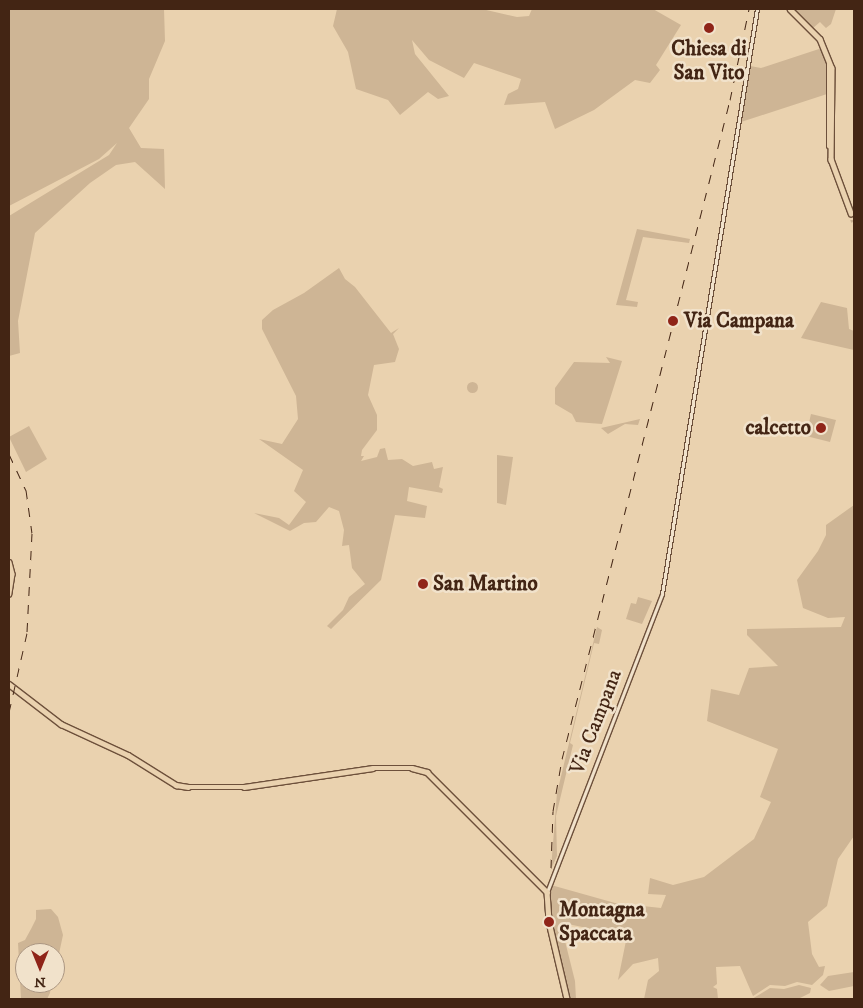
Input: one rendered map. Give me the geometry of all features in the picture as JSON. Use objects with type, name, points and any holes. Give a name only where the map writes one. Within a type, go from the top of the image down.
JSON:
[{"type":"main road","points":[[790,9],[820,39],[829,58],[834,80],[831,160]]},
{"type":"main road","points":[[829,58],[827,128],[831,160],[851,214]]},
{"type":"main road","points":[[9,562],[12,574],[9,594]]},
{"type":"main road","points":[[9,684],[61,724],[128,755],[176,785],[226,789],[327,772],[419,769],[433,776],[547,892]]},
{"type":"main road","name":"Via Campana","points":[[547,892],[549,922],[567,999]]},
{"type":"street","name":"Via Campana","points":[[547,892],[662,594],[757,9]]},
{"type":"shaded area","points":[[9,9],[164,9],[165,41],[149,79],[149,99],[129,128],[141,148],[164,149],[165,189],[135,162],[116,165],[90,183],[35,233],[18,321],[20,353],[9,356],[9,216],[109,155],[117,143],[99,159],[9,206]]},
{"type":"shaded area","points":[[337,9],[482,9],[517,17],[529,16],[532,9],[653,9],[681,25],[656,65],[660,70],[650,83],[635,80],[594,110],[555,129],[545,102],[504,105],[508,94],[518,89],[521,79],[474,63],[464,78],[429,60],[412,40],[415,54],[449,96],[438,99],[428,92],[400,115],[388,100],[356,89],[348,52],[333,26]]},
{"type":"shaded area","points":[[793,9],[836,9],[831,24],[826,28],[820,22],[813,28]]},
{"type":"shaded area","points":[[822,48],[828,63],[827,94],[741,122],[750,66],[761,68]]},
{"type":"shaded area","points":[[637,229],[690,239],[689,243],[643,237],[626,300],[638,302],[637,307],[616,305]]},
{"type":"shaded area","points":[[339,268],[345,279],[355,287],[391,333],[399,328],[393,334],[399,349],[395,362],[374,365],[368,395],[377,415],[377,430],[362,450],[361,456],[364,456],[361,461],[377,457],[380,449],[385,448],[388,460],[402,459],[413,466],[432,462],[434,469],[443,467],[439,487],[443,489],[442,493],[409,487],[407,501],[427,506],[425,518],[395,515],[381,580],[331,629],[327,626],[343,610],[349,597],[365,584],[352,568],[349,545],[342,546],[344,530],[339,511],[329,507],[316,522],[304,523],[290,531],[254,513],[279,518],[289,525],[306,502],[294,491],[303,470],[259,439],[282,444],[298,419],[296,396],[262,329],[262,320],[273,310],[304,293]]},
{"type":"shaded area","points":[[821,302],[847,308],[849,329],[854,331],[854,350],[801,338]]},
{"type":"shaded area","points":[[606,357],[622,361],[602,424],[576,422],[572,414],[555,404],[555,388],[574,362],[610,363]]},
{"type":"shaded area","points":[[472,381],[478,387],[472,393],[466,387]]},
{"type":"shaded area","name":"calcetto","points":[[811,414],[836,420],[830,442],[806,436]]},
{"type":"shaded area","points":[[640,419],[638,425],[625,424],[608,434],[601,428]]},
{"type":"shaded area","points":[[29,426],[47,459],[26,472],[9,437]]},
{"type":"shaded area","points":[[497,455],[513,457],[506,505],[497,503]]},
{"type":"shaded area","points":[[854,505],[854,836],[838,859],[827,906],[808,922],[812,954],[819,967],[825,966],[823,975],[812,985],[797,982],[785,986],[770,985],[753,996],[740,966],[716,967],[717,984],[713,987],[717,989],[718,999],[644,999],[648,980],[659,971],[658,958],[633,964],[618,980],[628,931],[606,932],[568,924],[564,937],[575,981],[576,999],[573,999],[570,997],[552,930],[549,904],[551,885],[615,903],[661,908],[666,895],[648,894],[650,878],[673,885],[704,877],[754,839],[771,802],[760,797],[778,749],[707,721],[711,689],[739,695],[749,668],[778,666],[747,635],[747,629],[841,627],[845,617],[828,618],[803,608],[797,580],[818,551],[826,535],[826,525]]},
{"type":"shaded area","points":[[638,597],[652,601],[642,624],[626,619],[631,603],[636,604]]},
{"type":"shaded area","points":[[597,627],[602,630],[599,644],[594,643],[570,743],[573,745],[556,816],[557,856],[551,869],[557,793]]},
{"type":"shaded area","points":[[51,909],[58,917],[63,935],[61,943],[18,943],[25,940],[31,929],[36,919],[36,910]]},
{"type":"shaded area","points":[[854,972],[854,986],[829,991],[820,985],[828,976]]},
{"type":"shaded area","points":[[799,985],[811,988],[810,993],[798,999],[752,999],[770,988],[784,989]]},
{"type":"shaded area","points":[[21,993],[50,993],[47,999],[21,999]]},
{"type":"tunnel","points":[[851,213],[854,222]]},
{"type":"railway","points":[[551,868],[553,811],[562,759],[730,100],[749,9]]},
{"type":"railway","points":[[9,454],[26,490],[32,533],[27,633],[9,712]]},
{"type":"place","name":"Chiesa di San Vito","points":[[709,28]]},
{"type":"place","name":"Via Campana","points":[[673,321]]},
{"type":"place","name":"calcetto","points":[[821,428]]},
{"type":"place","name":"San Martino","points":[[423,584]]},
{"type":"place","name":"Montagna Spaccata","points":[[549,922]]}]
